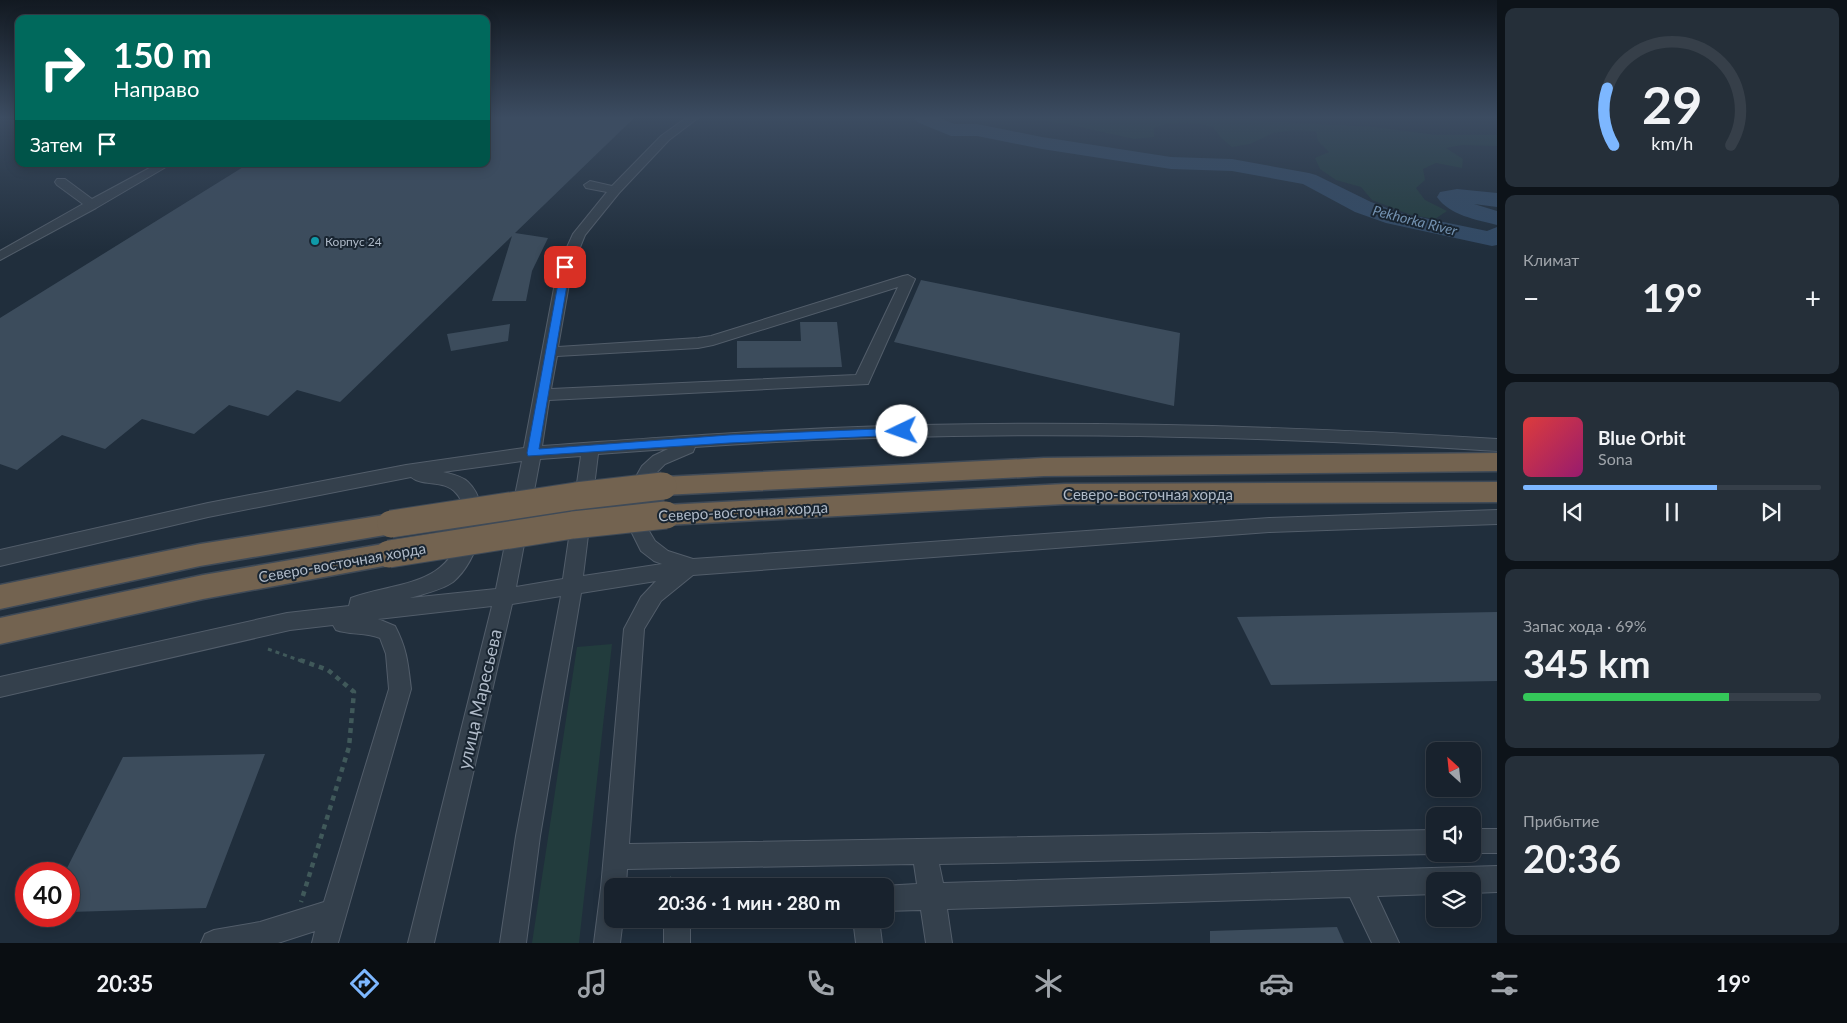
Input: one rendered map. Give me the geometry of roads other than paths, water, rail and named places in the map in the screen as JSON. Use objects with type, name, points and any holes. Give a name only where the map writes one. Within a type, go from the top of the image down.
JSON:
[{"type":"highway","name":"Северо-восточная хорда","points":[[0,598],[200,555],[576,496],[663,486],[1044,467],[1497,462]]},
{"type":"highway","name":"Северо-восточная хорда","points":[[0,631],[203,587],[389,554],[573,525],[666,515],[1065,494],[1497,492]]},
{"type":"street","name":"улица Маресьева","points":[[421,943],[504,597],[565,267],[579,234],[615,190],[642,162]]},
{"type":"street","points":[[4,250],[92,205],[160,167]]},
{"type":"street","points":[[61,182],[92,205]]},
{"type":"street","points":[[590,185],[615,190]]},
{"type":"street","points":[[542,396],[862,380],[908,279],[713,340],[550,352]]},
{"type":"street","points":[[0,558],[208,510],[406,471],[532,453],[729,439],[921,430],[1183,432],[1375,437],[1497,445]]},
{"type":"street","points":[[694,567],[660,556],[648,546],[640,531],[642,482],[648,471],[659,460],[683,449],[729,439]]},
{"type":"street","points":[[513,943],[528,836],[572,586],[590,450]]},
{"type":"street","points":[[0,687],[287,622],[410,590],[446,576],[462,559],[467,548],[473,505],[462,486],[452,481],[406,471]]},
{"type":"street","points":[[287,622],[470,599],[504,597],[694,567],[1269,526],[1497,517]]},
{"type":"street","points":[[614,878],[634,629],[643,608],[662,585],[694,567]]},
{"type":"street","points":[[287,622],[370,625],[388,632],[397,654],[400,689],[325,943]]},
{"type":"street","points":[[1481,841],[1497,841]]},
{"type":"street","points":[[616,857],[1426,842]]},
{"type":"street","points":[[925,851],[939,943]]},
{"type":"street","points":[[894,898],[1496,881]]},
{"type":"street","points":[[1357,884],[1386,943]]},
{"type":"street","points":[[228,942],[294,926],[334,912]]},
{"type":"street","points":[[608,943],[609,928]]},
{"type":"street","points":[[676,943],[677,928]]},
{"type":"street","points":[[867,928],[869,943]]},
{"type":"waterway","name":"Pekhorka River","points":[[1165,162],[1232,165],[1309,179],[1363,207],[1394,218],[1492,239],[1497,234]]},
{"type":"waterway","name":"Pekhorka River","points":[[1497,200],[1457,195],[1448,197],[1465,208],[1497,218]]},
{"type":"place","name":"Корпус 24","points":[[315,241]]}]
